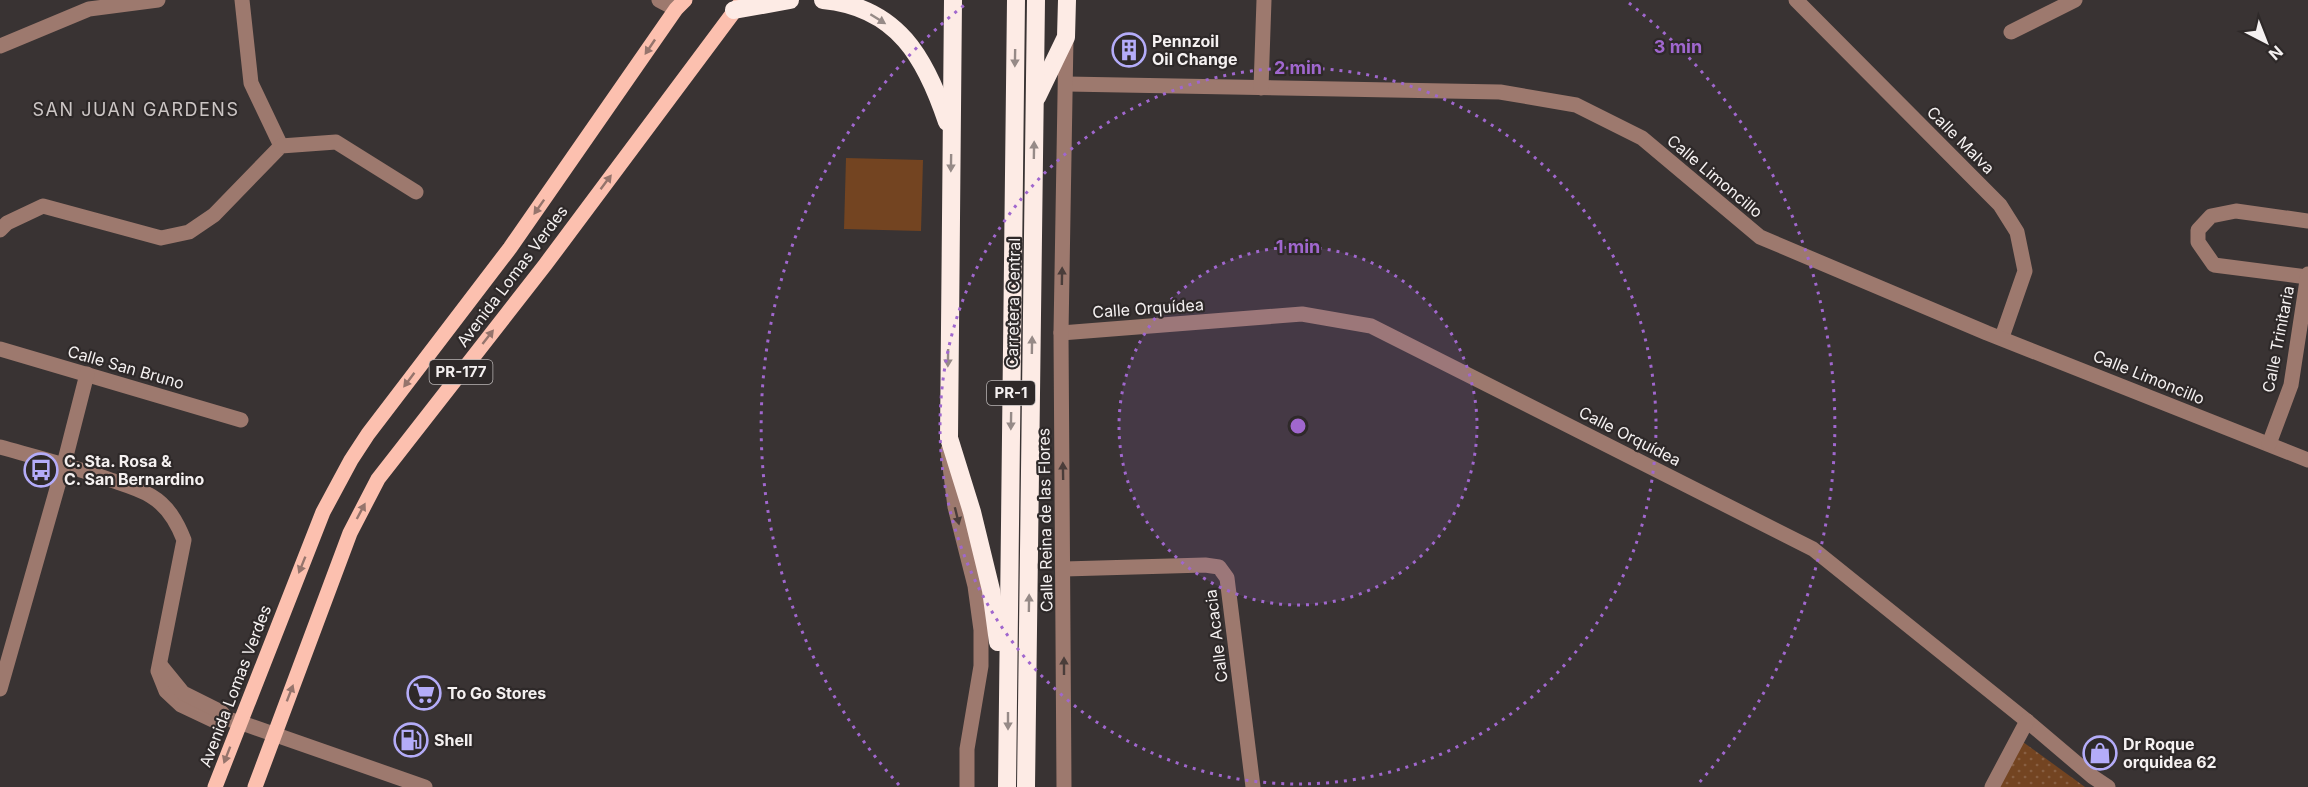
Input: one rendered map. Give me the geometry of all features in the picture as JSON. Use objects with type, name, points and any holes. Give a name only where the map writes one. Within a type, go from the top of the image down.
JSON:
[{"type":"highway","points":[[738,5],[790,0]]},
{"type":"highway","points":[[823,0],[850,5],[874,15],[907,41],[932,78],[951,133]]},
{"type":"highway","points":[[953,0],[949,438],[972,512],[992,590],[999,664],[1008,687]]},
{"type":"highway","name":"Carretera Central","points":[[1007,787],[1016,0]]},
{"type":"highway","name":"Carretera Central","points":[[1026,787],[1036,0]]},
{"type":"highway","points":[[1034,102],[1066,37],[1067,0]]},
{"type":"main road","name":"Avenida Lomas Verdes","points":[[215,787],[233,721],[323,512],[351,460],[368,434],[510,248],[680,4]]},
{"type":"main road","name":"Avenida Lomas Verdes","points":[[255,787],[350,533],[378,479],[545,265],[738,5]]},
{"type":"street","points":[[0,46],[86,5],[158,0]]},
{"type":"street","points":[[243,0],[251,83],[281,146]]},
{"type":"street","points":[[659,0],[680,4]]},
{"type":"street","points":[[1261,88],[1264,0]]},
{"type":"street","name":"Calle Malva","points":[[1796,0],[2000,205],[2017,232],[2025,271],[2002,337]]},
{"type":"street","points":[[2010,32],[2075,0]]},
{"type":"street","name":"Calle Reina de las Flores","points":[[1064,787],[1061,333],[1066,37]]},
{"type":"street","name":"Calle Limoncillo","points":[[1067,84],[1500,92],[1576,105],[1642,138],[1761,237],[2308,460]]},
{"type":"street","points":[[0,230],[8,223],[43,206],[161,238],[189,232],[214,215],[281,146],[336,142],[416,192]]},
{"type":"street","points":[[2308,220],[2236,212],[2211,216],[2199,230],[2198,242],[2214,265],[2308,276]]},
{"type":"street","name":"Calle Trinitaria","points":[[2269,444],[2291,385],[2308,276]]},
{"type":"street","name":"Calle Orquídea","points":[[1061,333],[1302,314],[1371,326],[1813,549],[2108,787]]},
{"type":"street","name":"Calle San Bruno","points":[[0,349],[241,420]]},
{"type":"street","points":[[0,689],[87,374]]},
{"type":"street","points":[[949,438],[948,453],[955,507],[975,586],[981,630],[981,666],[968,749],[967,787]]},
{"type":"street","points":[[0,447],[64,464],[152,496],[177,522],[184,540],[182,556],[158,661],[158,671],[162,682],[172,698],[190,710],[217,722],[233,721],[275,734],[425,787]]},
{"type":"street","name":"Calle Acacia","points":[[1064,569],[1205,565],[1219,567],[1227,578],[1253,787]]},
{"type":"street","points":[[1992,787],[2027,722]]},
{"type":"shaded area","points":[[846,158],[923,160],[921,231],[844,229]]},
{"type":"shaded area","points":[[2023,742],[2085,787],[1998,787]]},
{"type":"place","name":"Pennzoil Oil Change","points":[[1129,50]]},
{"type":"place","name":"C. Sta. Rosa & C. San Bernardino","points":[[41,470]]},
{"type":"place","name":"To Go Stores","points":[[424,693]]},
{"type":"place","name":"Shell","points":[[411,740]]},
{"type":"place","name":"Dr Roque orquidea 62","points":[[2100,753]]},
{"type":"district","name":"SAN JUAN GARDENS","points":[[136,110]]}]
